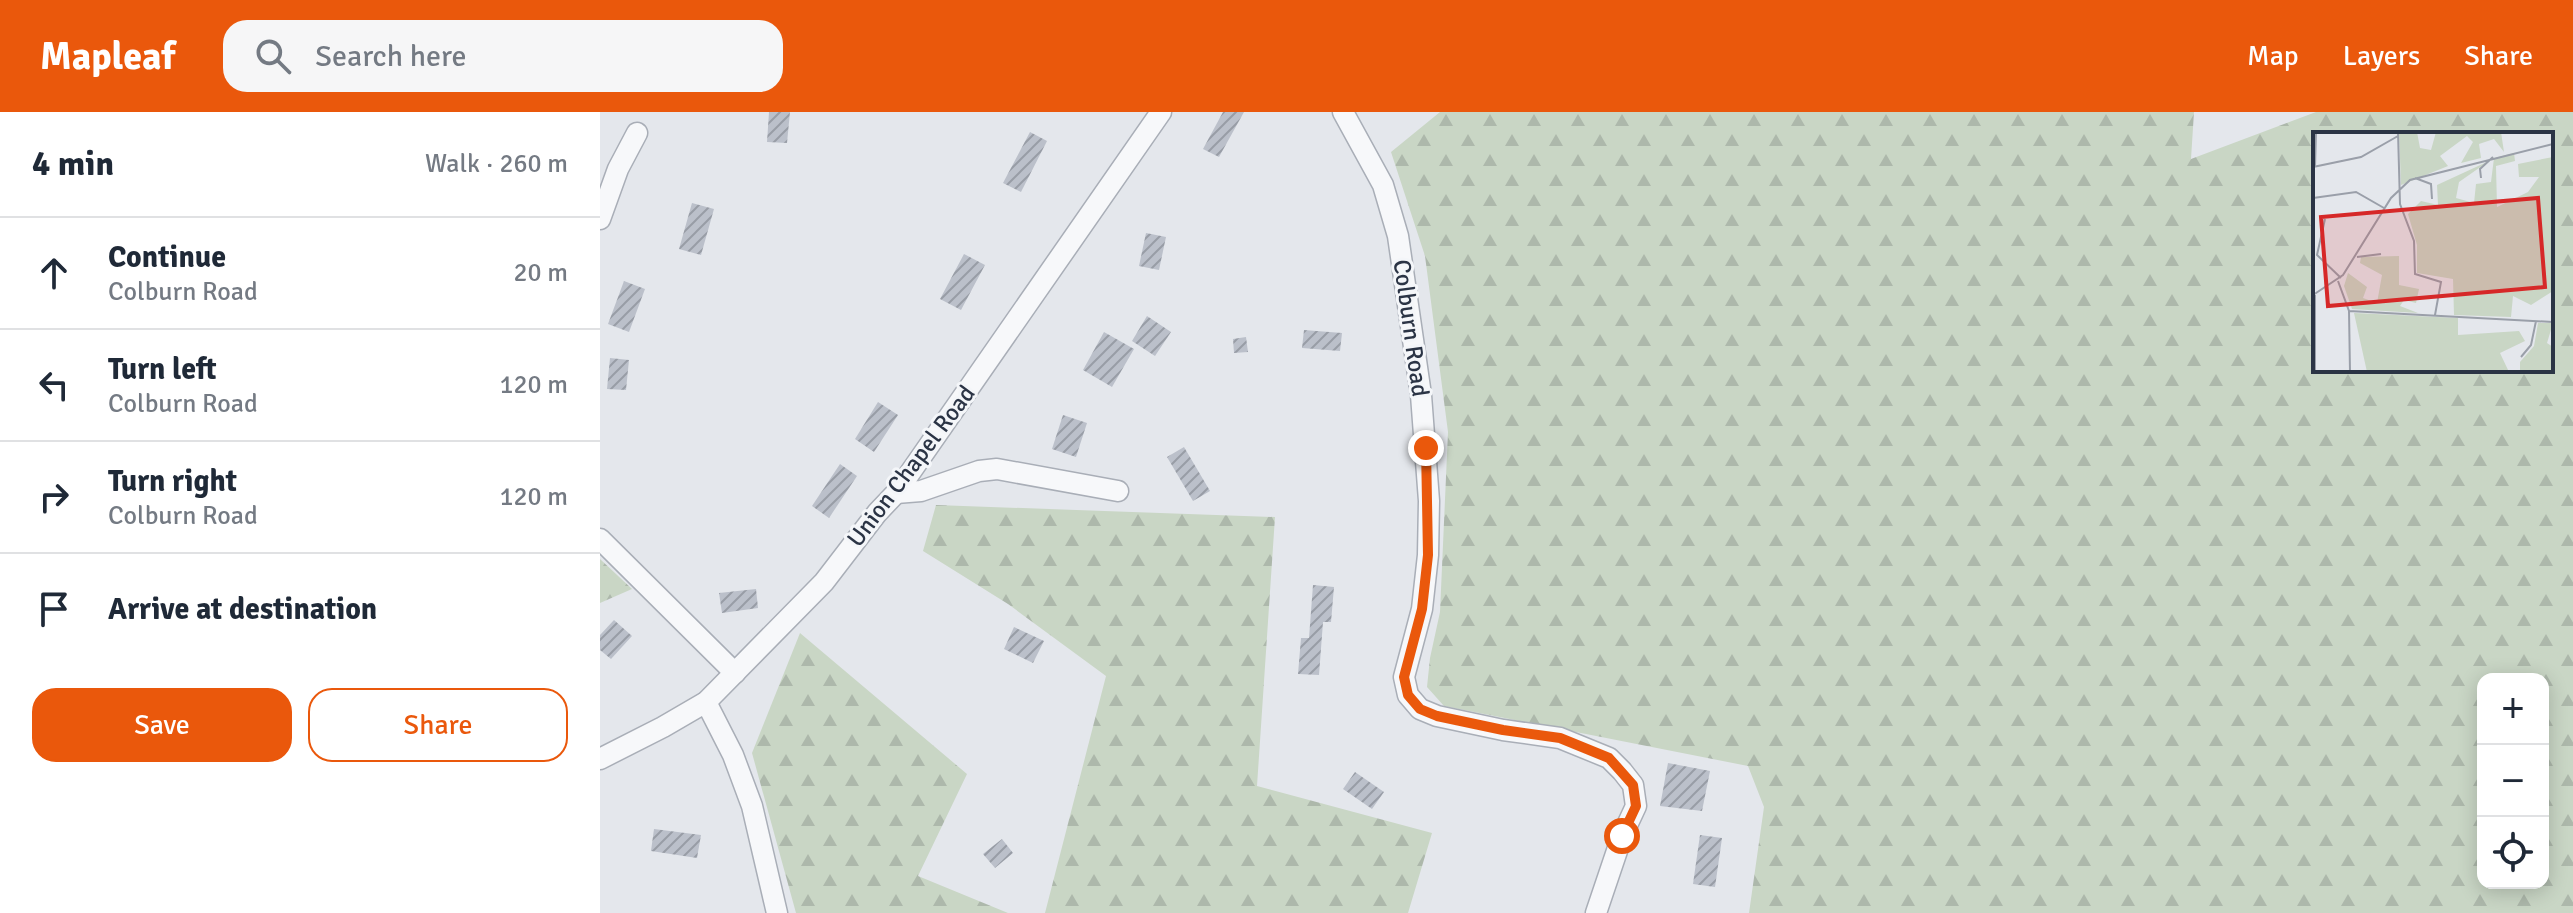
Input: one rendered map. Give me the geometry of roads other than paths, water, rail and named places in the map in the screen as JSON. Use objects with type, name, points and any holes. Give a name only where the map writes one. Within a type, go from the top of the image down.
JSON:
[{"type":"street","name":"Union Chapel Road","points":[[600,759],[706,702],[824,582],[896,493],[1161,112]]},
{"type":"street","name":"Colburn Road","points":[[1343,112],[1383,185],[1398,236],[1421,395],[1427,461],[1428,555],[1422,609],[1404,677],[1408,695],[1420,709],[1437,716],[1560,738],[1609,758],[1622,771],[1633,785],[1636,806],[1622,836],[1596,913]]},
{"type":"street","points":[[600,219],[618,169],[637,133]]},
{"type":"street","points":[[896,493],[921,491],[970,473],[997,469],[1118,491]]},
{"type":"street","points":[[600,539],[735,673]]},
{"type":"street","points":[[706,702],[733,755],[752,806],[777,913]]}]
